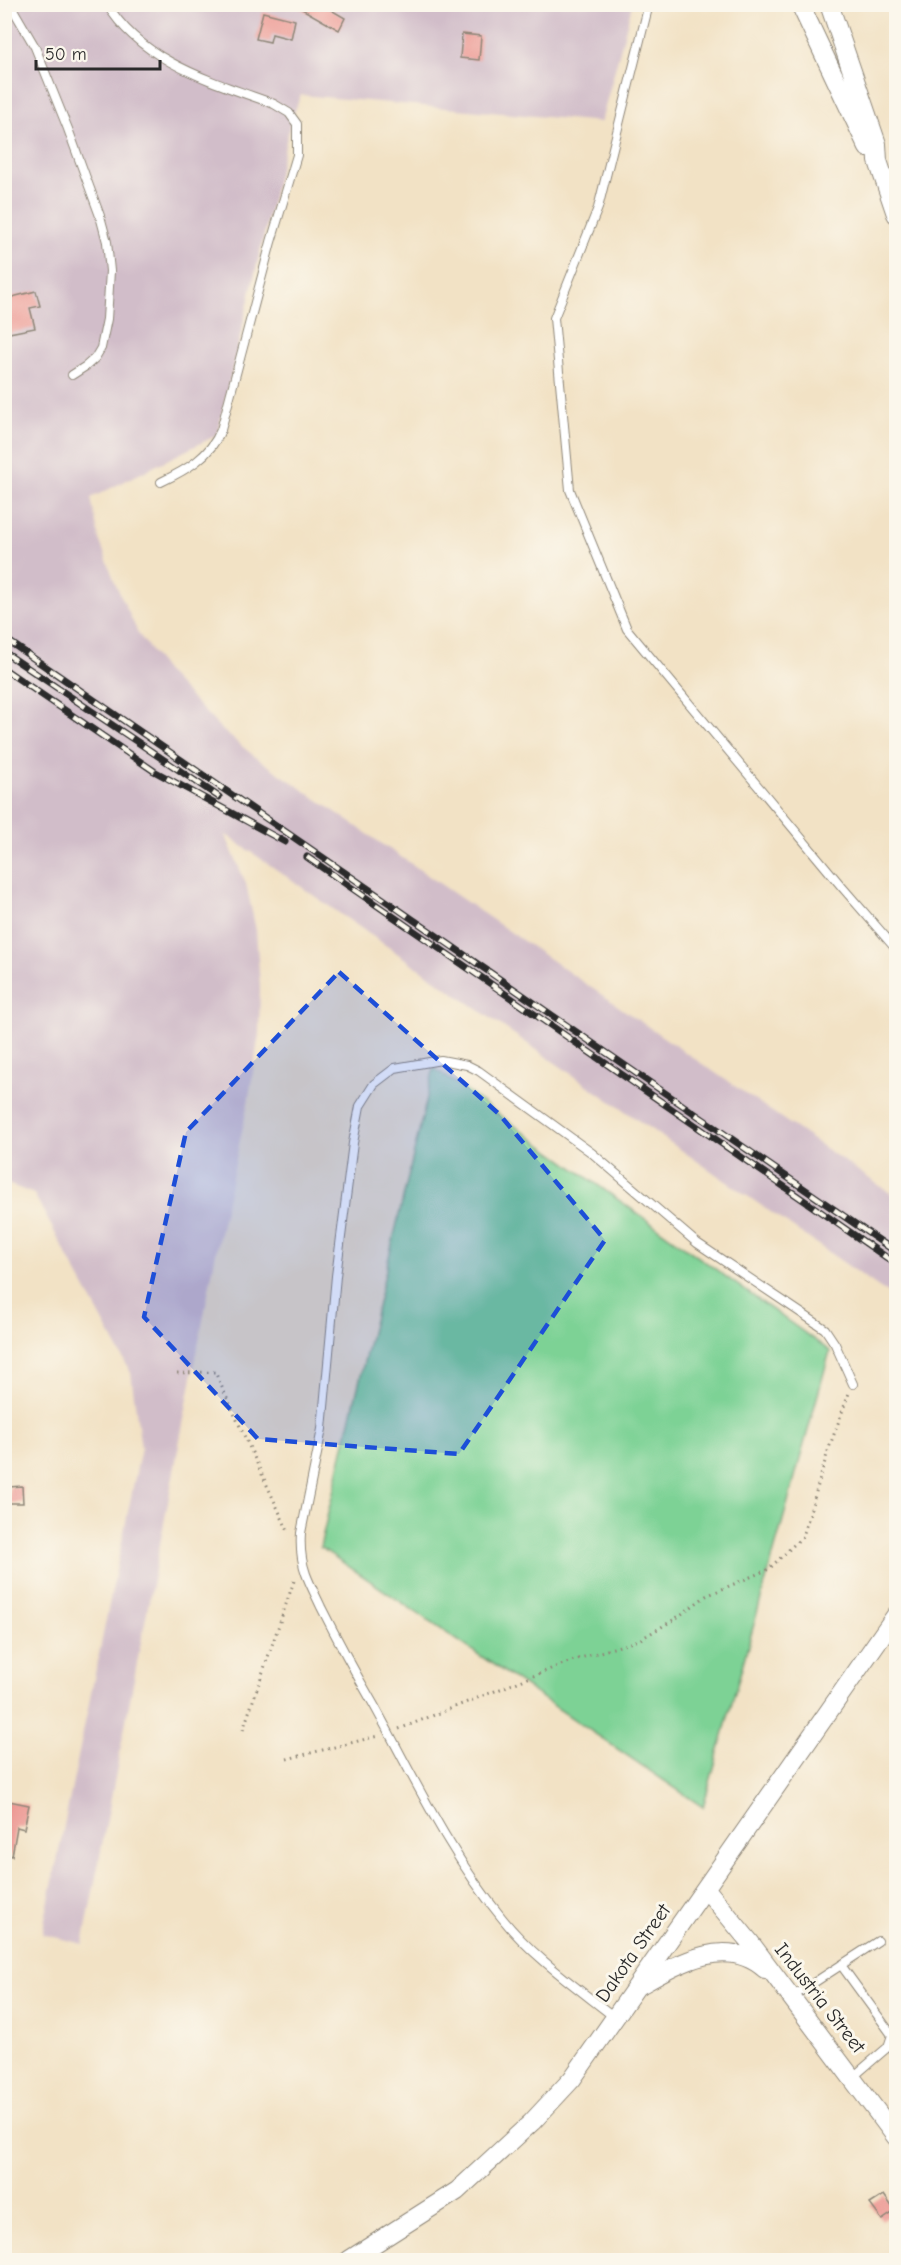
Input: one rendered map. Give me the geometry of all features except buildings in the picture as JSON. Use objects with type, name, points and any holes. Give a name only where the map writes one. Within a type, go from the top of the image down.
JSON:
[{"type":"street","points":[[800,4],[868,149],[878,161]]},
{"type":"street","points":[[829,4],[877,144],[878,161],[897,214]]},
{"type":"street","name":"Dakota Street","points":[[349,2260],[457,2191],[532,2122],[572,2079],[897,1615]]},
{"type":"street","name":"Industria Street","points":[[705,1889],[853,2077],[897,2137]]},
{"type":"street","points":[[638,1986],[678,1963],[704,1955],[723,1953],[744,1957],[763,1966],[787,1992]]},
{"type":"lane","points":[[10,4],[35,47],[100,216],[107,242],[110,271],[104,339],[95,358],[72,375]]},
{"type":"lane","points":[[107,4],[127,33],[147,49],[170,62],[274,104],[289,113],[297,124],[297,155],[271,242],[221,430],[214,444],[199,460],[182,472],[161,482]]},
{"type":"lane","points":[[649,4],[598,208],[554,318],[570,490],[627,629],[842,887],[897,949]]},
{"type":"lane","points":[[615,2018],[556,1972],[502,1919],[474,1880],[441,1827],[334,1633],[306,1574],[302,1559],[301,1533],[322,1429],[336,1276],[353,1143],[363,1100],[374,1084],[395,1068],[422,1062],[453,1061],[479,1071],[592,1154],[697,1243],[825,1329],[839,1351],[853,1384]]},
{"type":"lane","points":[[787,1992],[841,1965],[878,1941]]},
{"type":"lane","points":[[841,1965],[892,2035],[888,2048],[853,2077]]},
{"type":"path","points":[[177,1372],[214,1372],[302,1559],[243,1730]]},
{"type":"path","points":[[287,1759],[389,1733],[571,1661],[639,1640],[675,1619],[706,1596],[769,1569],[802,1536],[829,1448],[853,1384]]},
{"type":"highlighted area","points":[[339,972],[499,1114],[605,1240],[459,1454],[258,1439],[144,1317],[186,1132]]},
{"type":"shaded area","points":[[4,5],[632,5],[601,122],[301,95],[291,120],[217,435],[91,498],[99,539],[116,585],[138,633],[166,672],[222,730],[254,756],[896,1197],[896,1299],[225,834],[246,884],[256,930],[260,986],[259,1034],[248,1103],[219,1237],[83,1944],[42,1934],[141,1448],[131,1373],[34,1194],[5,1183]]},
{"type":"green space","points":[[434,1068],[830,1351],[703,1807],[320,1547]]},
{"type":"railway","points":[[4,638],[896,1252]]},
{"type":"railway","points":[[4,652],[219,797]]},
{"type":"railway","points":[[4,669],[154,771],[285,842]]},
{"type":"railway","points":[[307,857],[896,1264]]}]
